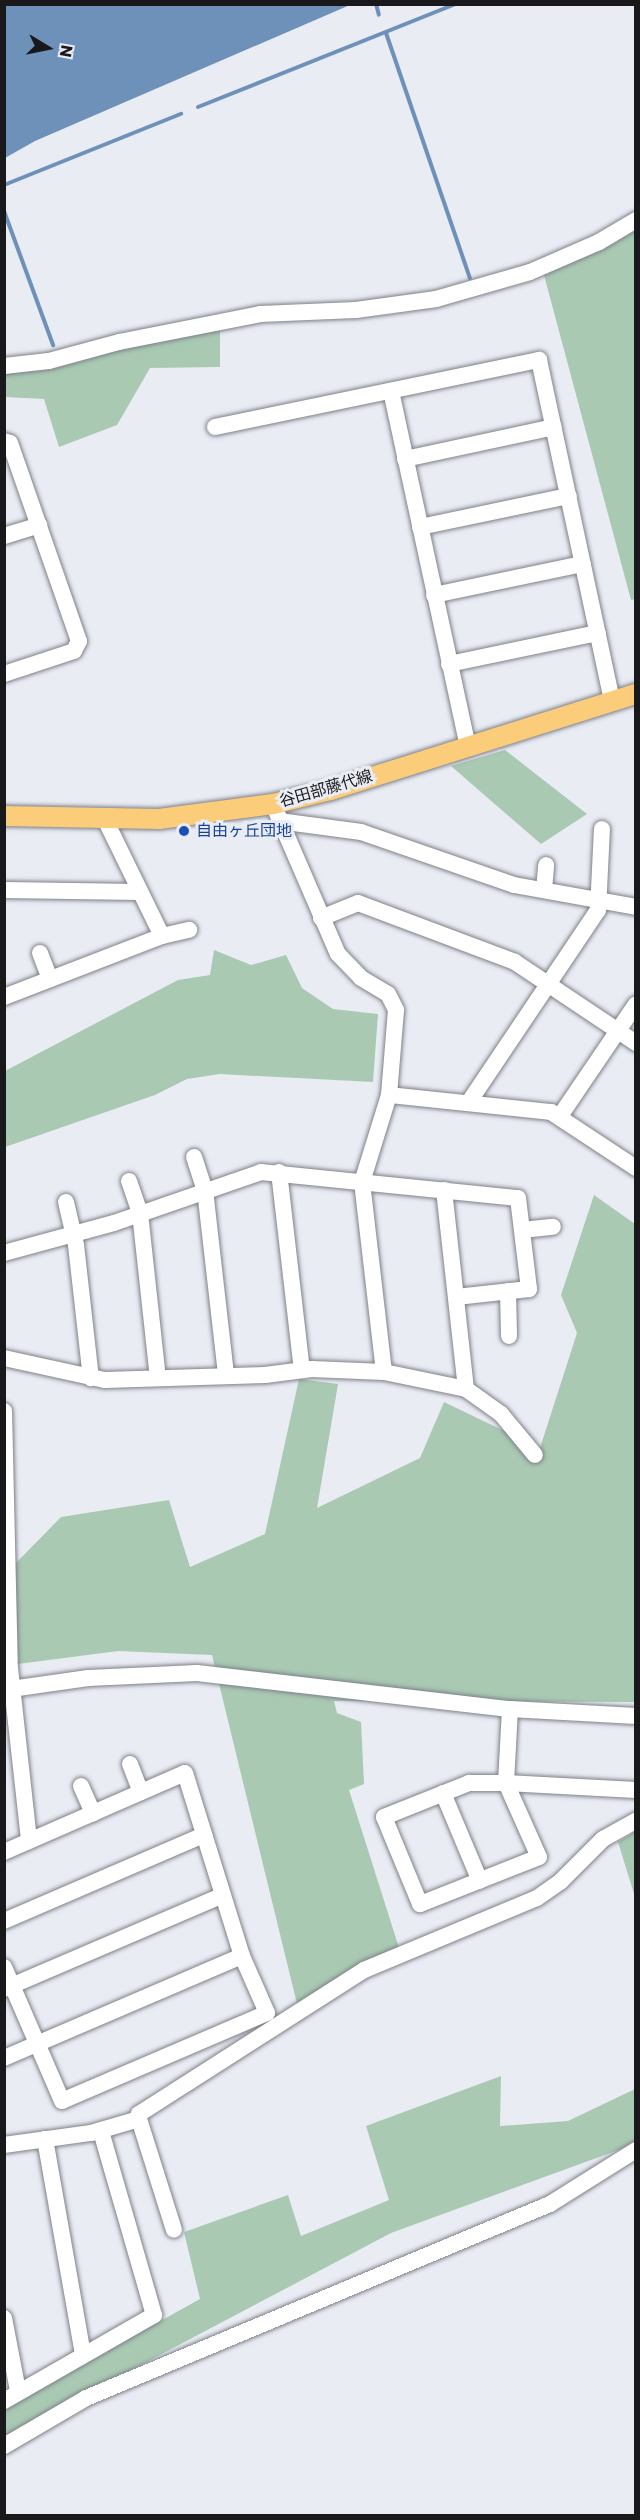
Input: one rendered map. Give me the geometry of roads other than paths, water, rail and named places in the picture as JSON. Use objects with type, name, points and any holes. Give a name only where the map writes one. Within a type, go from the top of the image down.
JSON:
[{"type":"main road","name":"谷田部藤代線","points":[[4,816],[105,819],[276,813],[466,744],[636,694]]},
{"type":"street","points":[[4,366],[49,361],[118,342],[260,315],[356,310],[436,299],[530,272],[599,242],[636,220]]},
{"type":"street","points":[[214,427],[539,360],[612,700]]},
{"type":"street","points":[[391,392],[466,744]]},
{"type":"street","points":[[405,459],[554,427]]},
{"type":"street","points":[[4,441],[10,443],[79,641],[74,651],[6,670]]},
{"type":"street","points":[[420,527],[569,496]]},
{"type":"street","points":[[4,536],[39,525]]},
{"type":"street","points":[[434,595],[583,564]]},
{"type":"street","points":[[449,664],[598,633]]},
{"type":"street","points":[[276,813],[361,832],[514,885],[636,907]]},
{"type":"street","points":[[276,813],[321,918],[349,968],[385,990],[394,1003],[389,1095],[362,1182],[384,1372]]},
{"type":"street","points":[[105,819],[162,936]]},
{"type":"street","points":[[469,1102],[548,985],[600,901],[602,829]]},
{"type":"street","points":[[544,890],[546,865]]},
{"type":"street","points":[[4,890],[139,892]]},
{"type":"street","points":[[321,918],[358,903],[514,962],[636,1043]]},
{"type":"street","points":[[4,998],[162,936],[189,930]]},
{"type":"street","points":[[40,953],[50,980]]},
{"type":"street","points":[[560,1116],[636,1004]]},
{"type":"street","points":[[389,1095],[551,1112],[633,1160]]},
{"type":"street","points":[[194,1156],[205,1190],[226,1374]]},
{"type":"street","points":[[4,1253],[140,1213],[261,1172],[279,1172],[518,1198],[529,1289],[456,1297]]},
{"type":"street","points":[[279,1172],[302,1370]]},
{"type":"street","points":[[129,1181],[140,1213],[158,1378]]},
{"type":"street","points":[[444,1190],[466,1389]]},
{"type":"street","points":[[66,1202],[74,1232],[91,1378]]},
{"type":"street","points":[[522,1230],[553,1227]]},
{"type":"street","points":[[508,1291],[509,1335]]},
{"type":"street","points":[[4,1358],[91,1378],[265,1375],[302,1370],[384,1372],[466,1389],[501,1414],[535,1455]]},
{"type":"street","points":[[4,1411],[8,1689],[29,1841]]},
{"type":"street","points":[[8,1689],[98,1677],[197,1673],[510,1709],[636,1716]]},
{"type":"street","points":[[510,1709],[506,1783],[540,1857],[420,1904],[384,1817],[469,1783],[506,1783],[636,1790]]},
{"type":"street","points":[[130,1764],[141,1792]]},
{"type":"street","points":[[4,1852],[186,1773],[242,1956],[267,2013],[62,2101],[38,2043],[9,1988],[4,1967]]},
{"type":"street","points":[[81,1786],[93,1813]]},
{"type":"street","points":[[443,1793],[480,1881]]},
{"type":"street","points":[[174,2230],[139,2114],[364,1970],[537,1898],[561,1881],[603,1839],[636,1821]]},
{"type":"street","points":[[4,1921],[204,1835]]},
{"type":"street","points":[[9,1988],[223,1895]]},
{"type":"street","points":[[4,2058],[242,1956]]},
{"type":"street","points":[[4,2145],[101,2131],[139,2119]]},
{"type":"street","points":[[4,2318],[11,2396],[154,2315],[101,2131]]},
{"type":"street","points":[[45,2139],[83,2354]]},
{"type":"street","points":[[4,2446],[86,2398],[227,2344],[550,2204],[636,2150]]},
{"type":"water","points":[[5,4],[350,5],[35,141],[5,158]]},
{"type":"waterway","points":[[376,4],[379,15]]},
{"type":"waterway","points":[[198,107],[456,4]]},
{"type":"waterway","points":[[386,33],[470,278]]},
{"type":"waterway","points":[[4,185],[181,114]]},
{"type":"waterway","points":[[4,211],[53,345]]},
{"type":"place","name":"自由ヶ丘団地","points":[[184,831]]}]
